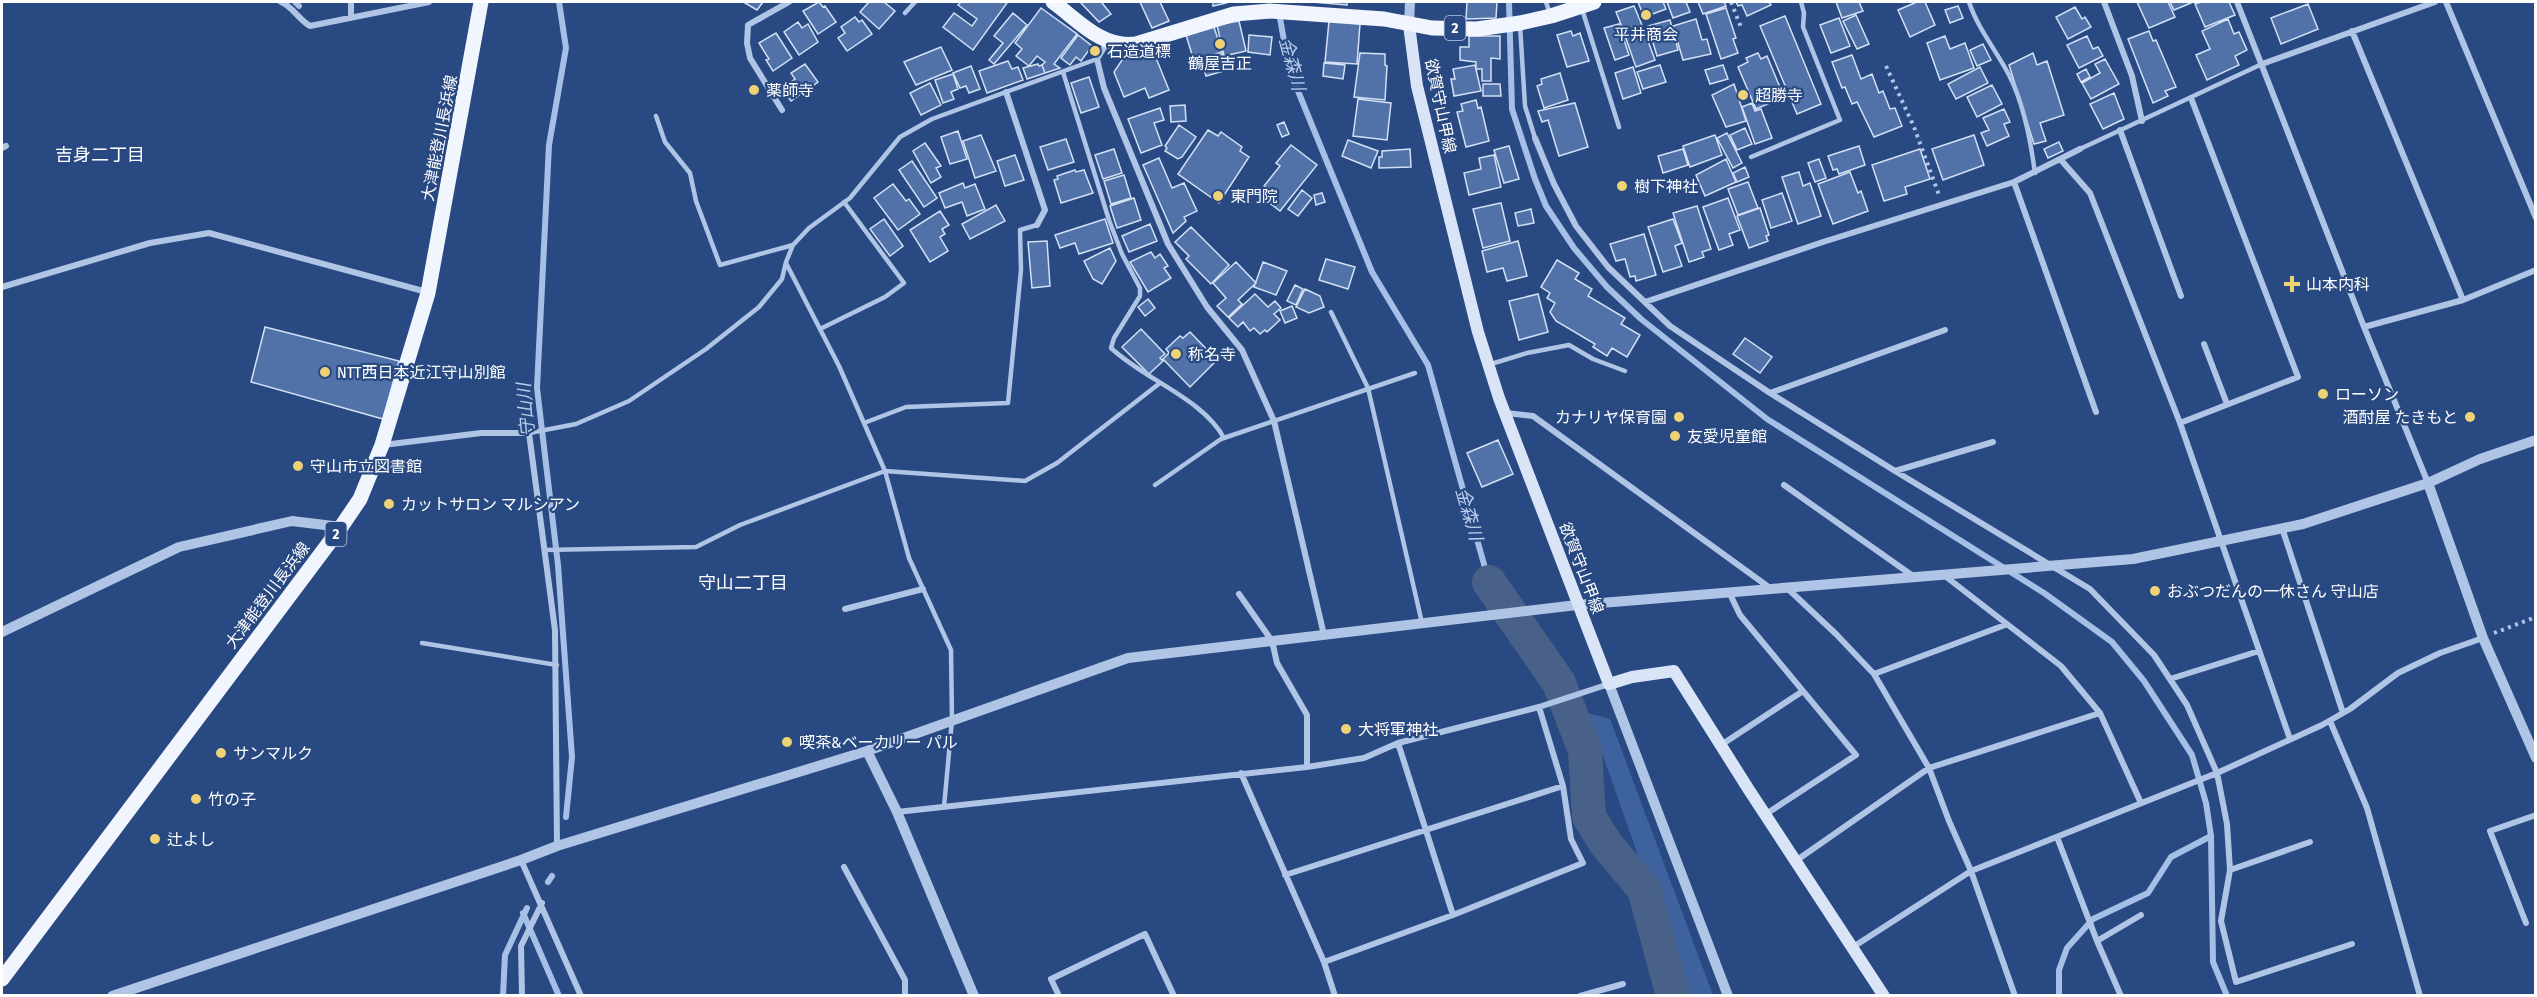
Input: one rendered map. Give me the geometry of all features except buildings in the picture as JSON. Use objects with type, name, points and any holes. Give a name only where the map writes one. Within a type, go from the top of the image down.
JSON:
[{"type":"main road","name":"大津能登川長浜線","points":[[2,979],[360,499],[382,445],[428,293],[481,2]]},
{"type":"main road","name":"2","points":[[1053,2],[1095,35],[1121,45],[1136,44],[1234,14],[1270,11],[1384,19],[1409,25],[1455,28],[1512,25],[1549,9],[1588,4]]},
{"type":"main road","name":"欲賀守山甲線","points":[[1409,25],[1417,86],[1488,365],[1504,413],[1609,684]]},
{"type":"main road","points":[[1609,684],[1632,677],[1674,671],[1853,947],[1881,995]]},
{"type":"street","points":[[281,2],[287,4],[299,20],[310,26],[429,2]]},
{"type":"street","points":[[351,2],[351,18]]},
{"type":"street","points":[[782,110],[750,58],[747,44],[748,25],[789,2]]},
{"type":"street","points":[[1409,25],[1410,2]]},
{"type":"street","points":[[2104,2],[2132,75],[2142,121]]},
{"type":"street","points":[[2237,2],[2364,327],[2428,483],[2483,638],[2535,758]]},
{"type":"street","points":[[2262,64],[2435,2]]},
{"type":"street","points":[[2446,2],[2535,218]]},
{"type":"street","points":[[2352,31],[2463,300]]},
{"type":"street","points":[[1108,41],[1097,59],[1104,88],[1168,244],[1207,307],[1242,350],[1274,421],[1324,635]]},
{"type":"street","points":[[1006,92],[1046,210],[1036,225]]},
{"type":"street","points":[[2180,423],[2298,376],[2191,98]]},
{"type":"street","points":[[2120,130],[2181,296]]},
{"type":"street","points":[[1535,138],[1554,184],[1576,226],[1608,267],[1687,338],[1895,471],[2090,589],[2154,655],[2187,705],[2214,774],[2227,824],[2230,870],[2222,921],[2236,982],[2352,944]]},
{"type":"street","points":[[1645,302],[2014,182],[2080,149]]},
{"type":"street","points":[[2061,160],[2090,193],[2180,423],[2290,740]]},
{"type":"street","points":[[2014,182],[2096,412]]},
{"type":"street","points":[[2,287],[150,243],[209,233],[428,293]]},
{"type":"street","points":[[2364,327],[2463,300],[2535,270]]},
{"type":"street","points":[[1770,393],[1945,330]]},
{"type":"street","points":[[2204,344],[2227,404]]},
{"type":"street","points":[[1504,413],[1533,416],[1770,588]]},
{"type":"street","points":[[382,445],[481,433],[531,432],[555,630],[557,846]]},
{"type":"street","points":[[112,996],[557,846],[867,751],[1128,658],[1578,605],[2133,559],[2303,524],[2428,483],[2480,459],[2535,440]]},
{"type":"street","points":[[1895,471],[1993,442]]},
{"type":"street","points":[[1784,485],[1916,578]]},
{"type":"street","points":[[2,632],[179,547],[292,521],[341,527]]},
{"type":"street","points":[[2282,528],[2343,713]]},
{"type":"street","points":[[1945,576],[2005,625],[2061,666],[2100,713],[2141,803]]},
{"type":"street","points":[[1786,587],[1836,634],[1874,675],[1929,768],[1948,821],[1971,871],[2015,996]]},
{"type":"street","points":[[846,609],[923,589]]},
{"type":"street","points":[[1729,592],[1740,615],[1856,755],[1766,814]]},
{"type":"street","points":[[1239,594],[1272,641],[1277,663],[1307,716],[1307,767]]},
{"type":"street","points":[[1874,675],[2005,625]]},
{"type":"street","points":[[1853,947],[1971,871],[2214,774],[2290,740],[2343,713],[2398,673],[2440,653],[2483,638]]},
{"type":"street","points":[[2170,679],[2259,651]]},
{"type":"street","points":[[897,812],[1307,767],[1364,758],[1398,743],[1539,707],[1609,684],[1728,996]]},
{"type":"street","points":[[1721,746],[1803,691]]},
{"type":"street","points":[[1324,962],[1453,915],[1583,863],[1570,839],[1563,786],[1539,707]]},
{"type":"street","points":[[1797,860],[1929,768],[2100,713]]},
{"type":"street","points":[[2330,721],[2367,808],[2420,996]]},
{"type":"street","points":[[1398,743],[1453,915]]},
{"type":"street","points":[[867,751],[897,812],[974,996]]},
{"type":"street","points":[[1241,773],[1324,962],[1335,996]]},
{"type":"street","points":[[1285,875],[1563,786]]},
{"type":"street","points":[[2526,923],[2490,831],[2535,815]]},
{"type":"street","points":[[2057,837],[2121,996]]},
{"type":"street","points":[[2230,870],[2310,842]]},
{"type":"street","points":[[521,860],[542,903],[581,996]]},
{"type":"street","points":[[844,867],[905,980],[905,996]]},
{"type":"street","points":[[522,996],[521,945],[542,903]]},
{"type":"street","points":[[2097,941],[2141,915]]},
{"type":"street","points":[[1059,996],[1051,979],[1145,934],[1174,996]]},
{"type":"street","points":[[1580,996],[1623,984]]},
{"type":"lane","points":[[905,13],[915,2]]},
{"type":"lane","points":[[1750,157],[1840,120],[1803,27],[1804,13],[1800,2]]},
{"type":"lane","points":[[1969,2],[1983,33],[2010,77],[2032,147],[2036,173]]},
{"type":"lane","points":[[1588,4],[1619,127]]},
{"type":"lane","points":[[1512,25],[1525,106],[1535,138]]},
{"type":"lane","points":[[531,432],[576,424],[629,401],[706,349],[759,307],[782,279],[793,245],[809,228],[844,202],[868,177],[900,137],[932,118],[1097,59]]},
{"type":"lane","points":[[2080,149],[2262,64]]},
{"type":"lane","points":[[1063,72],[1109,220],[1122,254],[1140,288],[1140,296],[1114,338],[1111,348],[1138,370],[1197,406],[1224,438]]},
{"type":"lane","points":[[656,116],[665,142],[690,173],[696,201],[720,265],[793,245]]},
{"type":"lane","points":[[820,329],[885,297],[903,283],[844,202]]},
{"type":"lane","points":[[864,423],[906,407],[1008,403],[1021,270],[1020,230],[1036,225]]},
{"type":"lane","points":[[786,262],[820,329],[885,471],[909,558],[951,650],[952,720],[944,807]]},
{"type":"lane","points":[[1331,312],[1368,388],[1422,623]]},
{"type":"lane","points":[[1488,365],[1527,353],[1569,345],[1593,359],[1625,370]]},
{"type":"lane","points":[[1155,485],[1224,438],[1415,373]]},
{"type":"lane","points":[[547,550],[696,547],[740,525],[885,471],[1026,481],[1057,463],[1160,383]]},
{"type":"lane","points":[[422,643],[557,664]]},
{"type":"path","points":[[1731,2],[1741,27]]},
{"type":"path","points":[[1886,66],[1914,127],[1943,204]]},
{"type":"path","points":[[2483,638],[2535,617]]},
{"type":"shaded area","points":[[1588,713],[1610,719],[1713,995],[1687,995]]},
{"type":"waterway","points":[[295,2],[299,6]]},
{"type":"waterway","name":"守山川","points":[[559,2],[566,48],[549,145],[537,388],[558,565],[572,757],[566,817]]},
{"type":"waterway","points":[[1509,2],[1512,109],[1535,179],[1546,206],[1574,248],[1607,287],[1641,319],[1767,419],[2044,593],[2112,642],[2144,681],[2192,755],[2206,803],[2211,836],[2213,962],[2227,996]]},
{"type":"waterway","name":"金森川","points":[[1280,18],[1289,69],[1372,272],[1428,365],[1489,582]]},
{"type":"waterway","name":"金森川","points":[[1489,582],[1559,683],[1585,751],[1589,817],[1606,844],[1644,889],[1673,996]]},
{"type":"waterway","points":[[2059,996],[2059,970],[2067,948],[2093,919],[2148,893],[2171,857],[2211,836]]},
{"type":"waterway","name":"守山川","points":[[548,882],[552,876]]},
{"type":"waterway","name":"守山川","points":[[503,996],[505,955],[527,908]]},
{"type":"waterway","points":[[523,913],[559,996]]},
{"type":"place","name":"平井商会","points":[[1646,15]]},
{"type":"place","name":"鶴屋吉正","points":[[1220,44]]},
{"type":"place","name":"石造道標","points":[[1095,51]]},
{"type":"place","name":"薬師寺","points":[[754,90]]},
{"type":"place","name":"超勝寺","points":[[1743,95]]},
{"type":"place","name":"樹下神社","points":[[1622,186]]},
{"type":"place","name":"東門院","points":[[1218,196]]},
{"type":"place","name":"山本内科","points":[[2292,284]]},
{"type":"place","name":"称名寺","points":[[1176,354]]},
{"type":"place","name":"NTT西日本近江守山別館","points":[[325,372]]},
{"type":"place","name":"ローソン","points":[[2323,394]]},
{"type":"place","name":"カナリヤ保育園","points":[[1679,417]]},
{"type":"place","name":"酒酎屋 たきもと","points":[[2470,417]]},
{"type":"place","name":"友愛児童館","points":[[1675,436]]},
{"type":"place","name":"守山市立図書館","points":[[298,466]]},
{"type":"place","name":"カットサロン マルシアン","points":[[389,504]]},
{"type":"place","name":"おぶつだんの一休さん 守山店","points":[[2155,591]]},
{"type":"place","name":"大将軍神社","points":[[1346,729]]},
{"type":"place","name":"喫茶&ベーカリー パル","points":[[787,742]]},
{"type":"place","name":"サンマルク","points":[[221,753]]},
{"type":"place","name":"竹の子","points":[[196,799]]},
{"type":"place","name":"辻よし","points":[[155,839]]},
{"type":"district","name":"吉身二丁目","points":[[100,155]]},
{"type":"district","name":"守山二丁目","points":[[743,583]]}]
